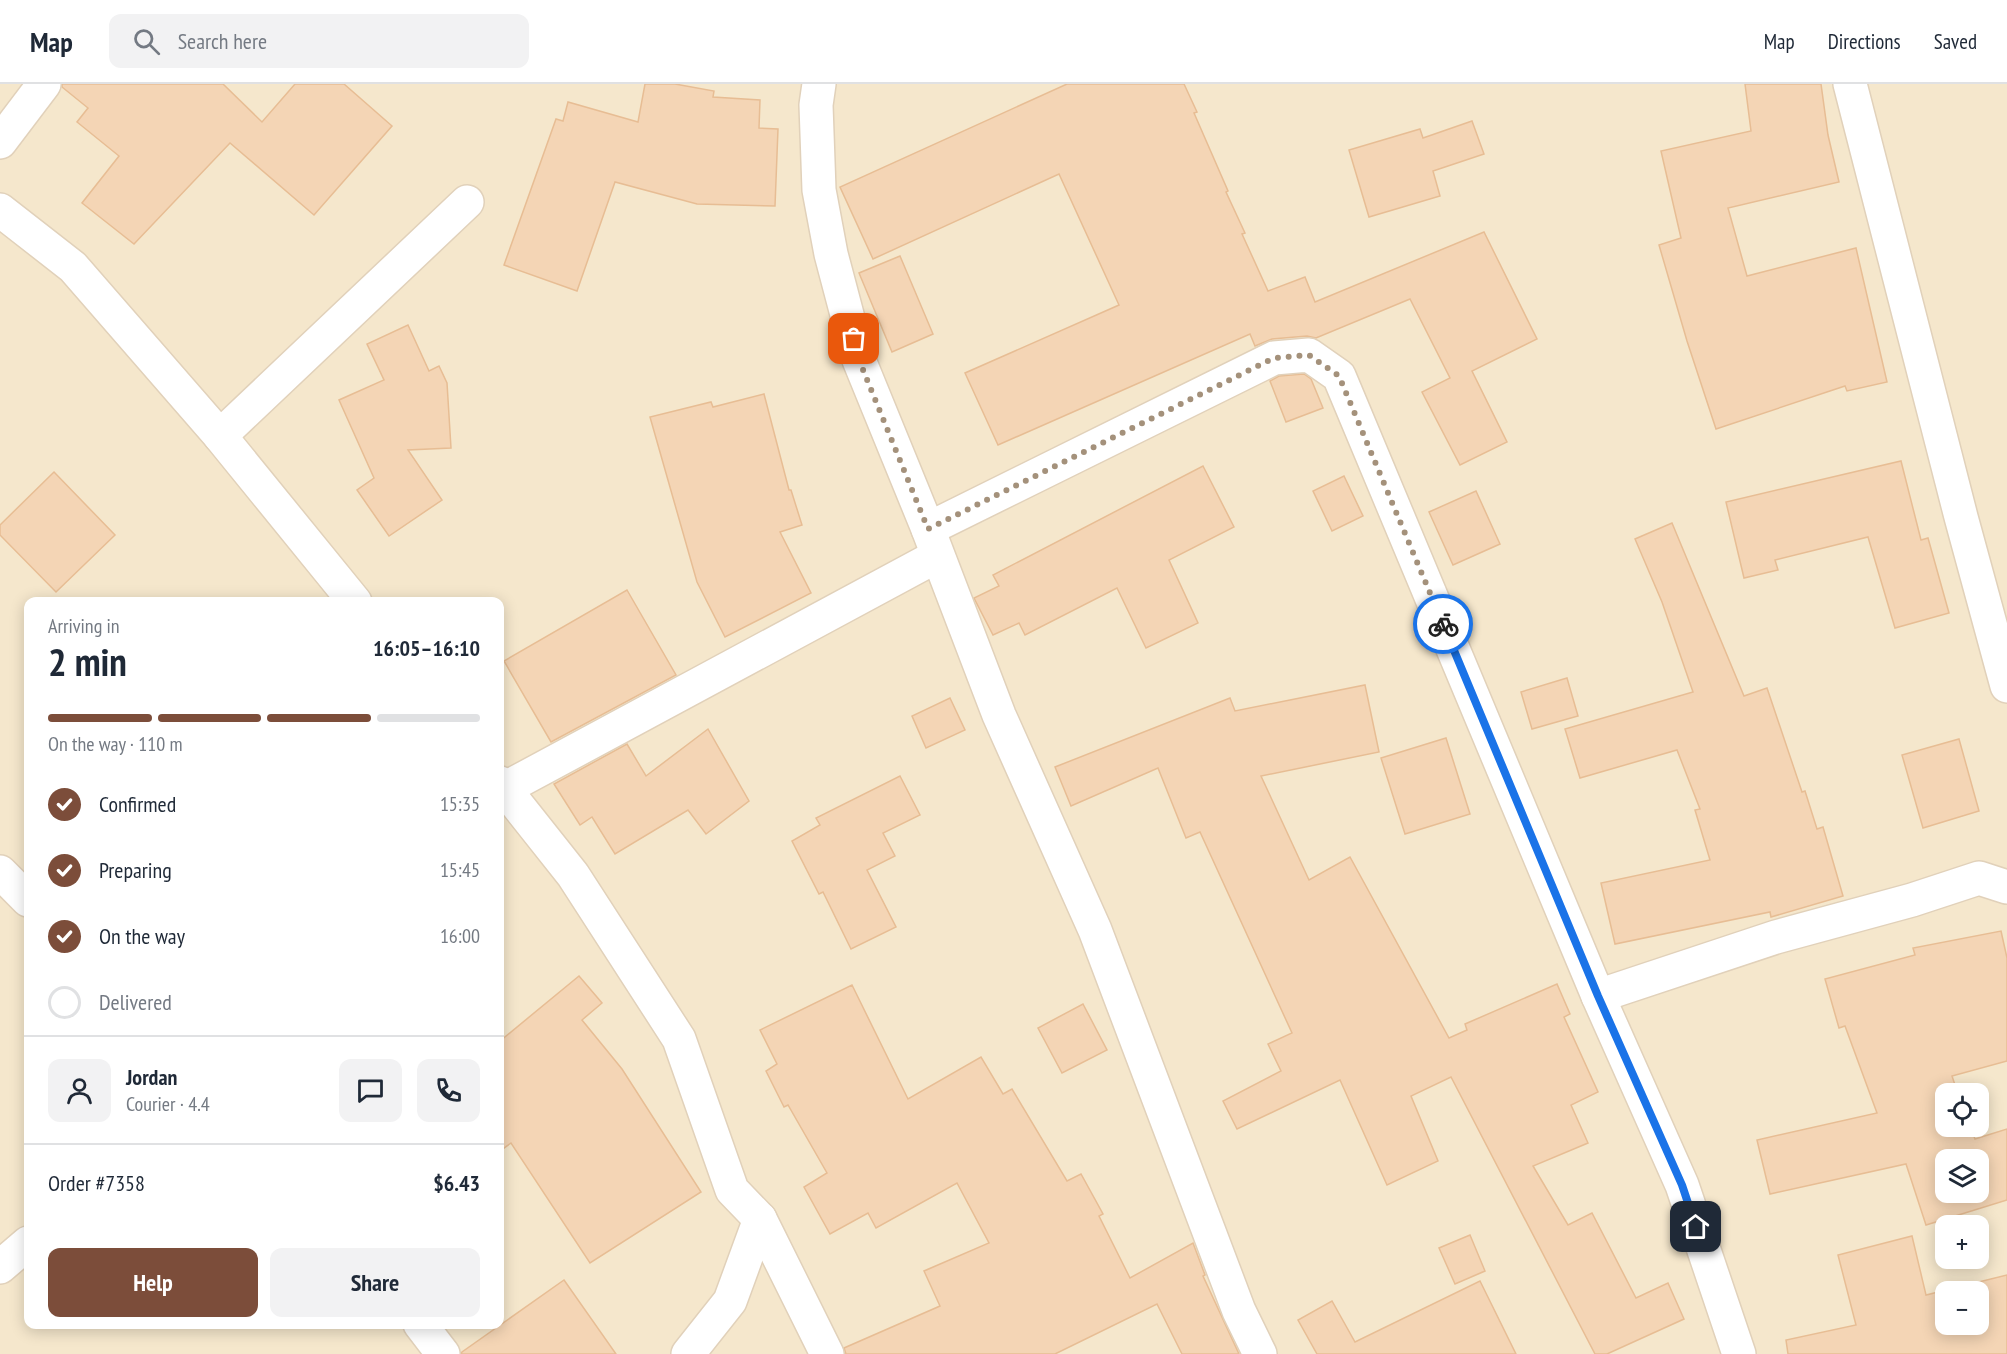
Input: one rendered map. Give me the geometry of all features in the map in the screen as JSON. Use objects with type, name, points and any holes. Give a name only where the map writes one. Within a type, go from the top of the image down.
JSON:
[{"type":"street","points":[[0,142],[44,84]]},
{"type":"street","points":[[819,84],[816,105],[819,190],[831,254],[859,360],[999,715],[1095,930],[1239,1311],[1260,1354]]},
{"type":"street","points":[[1850,84],[1961,517],[2007,686]]},
{"type":"street","points":[[220,436],[466,202]]},
{"type":"street","points":[[0,210],[73,267],[220,436],[351,597]]},
{"type":"street","points":[[504,785],[932,542],[1274,358],[1309,355],[1339,376],[1598,996],[1682,1185],[1738,1354]]},
{"type":"street","points":[[504,789],[573,875],[680,1039],[732,1190],[760,1219],[827,1354]]},
{"type":"street","points":[[0,872],[24,896]]},
{"type":"street","points":[[1598,996],[1776,937],[1912,900],[1979,878],[2007,887]]},
{"type":"street","points":[[688,1354],[730,1300],[760,1219]]},
{"type":"street","points":[[0,1267],[24,1246]]},
{"type":"street","points":[[424,1329],[443,1354]]},
{"type":"shaded area","points":[[0,84],[2007,84],[2007,1354],[0,1354]]},
{"type":"building","points":[[62,84],[223,84],[262,122],[295,84],[344,84],[392,126],[314,215],[230,143],[134,244],[82,203],[119,156],[77,122],[88,108],[62,87]]},
{"type":"building","points":[[645,84],[675,84],[714,91],[713,97],[760,100],[759,128],[778,129],[775,206],[697,204],[615,182],[577,291],[504,265],[556,119],[563,121],[568,102],[638,122]]},
{"type":"building","points":[[1067,84],[1184,84],[1228,191],[1226,192],[1245,233],[1242,234],[1268,291],[1305,277],[1315,302],[1484,232],[1537,339],[1472,371],[1507,442],[1460,465],[1422,392],[1450,378],[1410,299],[1316,338],[1307,336],[1272,339],[1255,346],[1250,334],[998,445],[965,373],[1119,305],[1059,174],[873,259],[840,187]]},
{"type":"building","points":[[1745,84],[1821,84],[1828,135],[1839,182],[1728,208],[1747,276],[1856,248],[1887,382],[1847,391],[1845,386],[1716,429],[1659,245],[1681,238],[1661,151],[1751,131]]},
{"type":"building","points":[[1472,121],[1484,154],[1433,171],[1440,196],[1369,217],[1349,150],[1420,129],[1423,138]]},
{"type":"building","points":[[900,256],[933,334],[892,352],[859,273]]},
{"type":"building","points":[[408,325],[429,371],[439,366],[447,383],[451,448],[408,450],[442,500],[389,536],[357,490],[374,478],[339,400],[384,380],[367,344]]},
{"type":"building","points":[[1304,374],[1311,379],[1323,408],[1286,422],[1270,381],[1279,376]]},
{"type":"building","points":[[764,394],[789,490],[791,490],[802,525],[780,532],[811,593],[725,637],[697,582],[650,417],[711,402],[713,407]]},
{"type":"building","points":[[1901,461],[1921,540],[1928,538],[1949,613],[1895,628],[1868,537],[1775,560],[1778,570],[1744,578],[1726,502]]},
{"type":"building","points":[[1203,466],[1234,527],[1169,560],[1198,623],[1146,648],[1117,588],[1025,635],[1019,623],[993,635],[974,598],[999,586],[993,575]]},
{"type":"building","points":[[54,472],[115,535],[56,592],[0,535],[0,525]]},
{"type":"building","points":[[1344,476],[1363,516],[1332,531],[1313,491]]},
{"type":"building","points":[[1476,491],[1500,544],[1453,565],[1429,512]]},
{"type":"building","points":[[1672,523],[1744,696],[1767,688],[1802,792],[1805,791],[1817,829],[1823,827],[1843,896],[1771,917],[1770,912],[1615,944],[1601,883],[1710,860],[1695,810],[1700,809],[1677,750],[1580,778],[1565,729],[1693,692],[1662,602],[1635,539]]},
{"type":"building","points":[[627,590],[676,675],[551,742],[504,661]]},
{"type":"building","points":[[1567,678],[1578,716],[1532,729],[1521,692]]},
{"type":"building","points":[[1365,685],[1379,752],[1261,776],[1309,880],[1350,857],[1449,1038],[1467,1030],[1465,1024],[1557,984],[1570,1014],[1564,1017],[1598,1092],[1571,1105],[1588,1143],[1533,1166],[1568,1225],[1592,1213],[1636,1298],[1668,1283],[1684,1319],[1607,1354],[1595,1354],[1451,1077],[1411,1096],[1438,1161],[1387,1185],[1340,1080],[1237,1129],[1223,1101],[1281,1071],[1268,1044],[1292,1033],[1200,832],[1186,838],[1158,768],[1071,806],[1055,767],[1230,698],[1235,711]]},
{"type":"building","points":[[950,698],[965,730],[926,748],[912,716]]},
{"type":"building","points":[[708,729],[749,801],[706,834],[688,810],[615,854],[592,817],[580,825],[554,784],[627,744],[646,776]]},
{"type":"building","points":[[1446,738],[1470,814],[1405,834],[1381,758]]},
{"type":"building","points":[[1959,739],[1979,811],[1923,828],[1902,755]]},
{"type":"building","points":[[900,776],[920,815],[883,833],[895,856],[867,870],[896,927],[851,949],[823,892],[819,894],[792,841],[820,825],[816,818]]},
{"type":"building","points":[[2001,931],[2007,958],[2007,1061],[1952,1076],[1954,1083],[1935,1083],[1935,1137],[1974,1137],[1975,1139],[1989,1137],[1989,1135],[2007,1129],[2007,1200],[1958,1215],[1935,1215],[1935,1222],[1926,1225],[1906,1164],[1770,1194],[1757,1140],[1877,1113],[1845,1026],[1839,1028],[1825,979],[1915,955],[1913,948]]},
{"type":"building","points":[[579,976],[602,1003],[582,1020],[622,1069],[701,1192],[590,1263],[511,1143],[504,1148],[504,1038]]},
{"type":"building","points":[[852,985],[908,1099],[981,1057],[1003,1094],[1012,1089],[1067,1181],[1081,1174],[1103,1214],[1099,1216],[1130,1278],[1193,1243],[1205,1275],[1203,1276],[1239,1354],[1182,1354],[1157,1304],[1055,1354],[846,1354],[844,1348],[940,1306],[924,1271],[989,1243],[957,1183],[876,1228],[868,1213],[830,1234],[804,1187],[827,1173],[788,1105],[784,1107],[766,1071],[777,1064],[760,1030]]},
{"type":"building","points":[[1083,1004],[1107,1050],[1062,1073],[1038,1028]]},
{"type":"building","points":[[1470,1235],[1485,1271],[1455,1284],[1439,1248]]},
{"type":"building","points":[[1912,1236],[1926,1295],[1935,1293],[1935,1335],[1989,1335],[1989,1281],[1983,1281],[2007,1275],[2007,1354],[1788,1354],[1786,1340],[1856,1325],[1838,1255]]},
{"type":"building","points":[[564,1280],[616,1354],[461,1354],[495,1329],[504,1329],[504,1322]]},
{"type":"building","points":[[1480,1281],[1516,1354],[1317,1354],[1298,1320],[1332,1301],[1355,1342]]},
{"type":"way so far","points":[[854,339],[859,360],[928,529],[1274,358],[1309,355],[1339,376],[1443,624]]},
{"type":"route","points":[[1443,624],[1598,996],[1682,1185],[1696,1227]]}]
